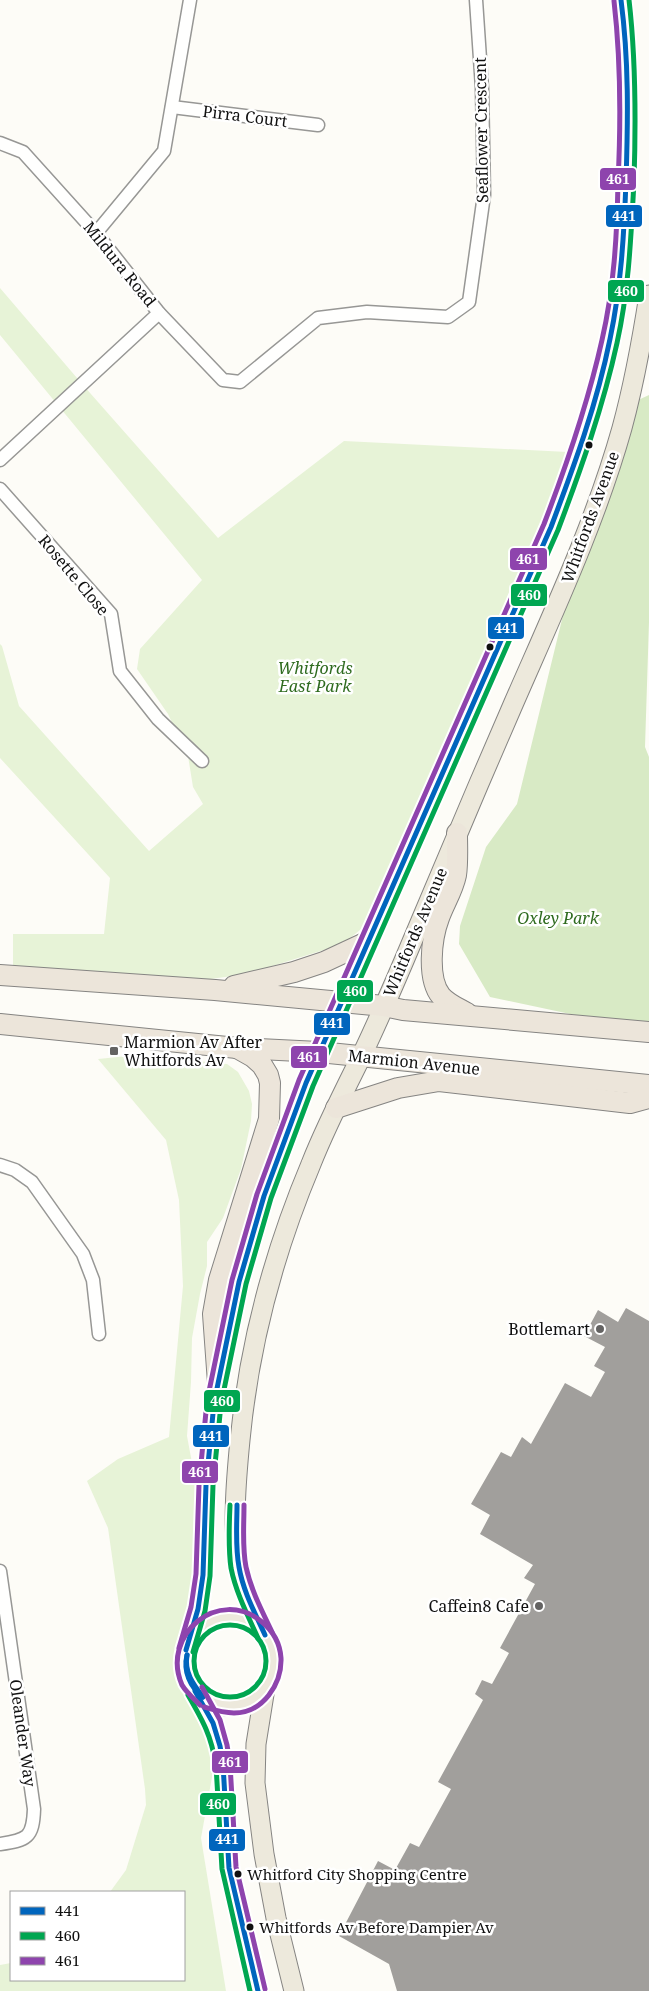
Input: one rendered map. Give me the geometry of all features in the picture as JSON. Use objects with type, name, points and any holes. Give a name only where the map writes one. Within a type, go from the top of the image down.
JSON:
[{"type":"highway","points":[[457,833],[456,876],[438,920],[432,949],[432,976],[434,984],[448,1004],[473,1016]]},
{"type":"highway","points":[[215,990],[294,972],[324,962],[369,941]]},
{"type":"highway","points":[[0,975],[215,990],[384,1006],[403,1010],[649,1032]]},
{"type":"highway","name":"Marmion Avenue","points":[[0,1024],[237,1048],[319,1052],[649,1085]]},
{"type":"highway","points":[[218,1383],[213,1314],[220,1280],[269,1119],[270,1083],[268,1075],[254,1057],[237,1048]]},
{"type":"highway","points":[[336,1108],[398,1088],[439,1081],[630,1103],[649,1098]]},
{"type":"main road","name":"Whitfords Avenue","points":[[186,1650],[202,1584],[208,1456],[218,1383],[239,1282],[255,1225],[283,1144],[319,1052],[343,1002],[551,527],[576,462],[600,379],[615,313],[626,205],[627,69],[621,0]]},
{"type":"main road","name":"Whitfords Avenue","points":[[265,1635],[243,1583],[239,1568],[236,1542],[236,1478],[243,1413],[258,1327],[272,1273],[311,1164],[384,1006],[583,543],[604,484],[632,390],[649,295]]},
{"type":"main road","points":[[196,1691],[206,1700],[219,1705],[233,1706],[246,1703],[258,1696],[265,1688],[272,1674],[274,1662],[272,1650],[265,1635],[259,1628],[248,1621],[236,1618],[223,1617],[211,1621],[200,1628],[192,1638],[186,1650],[185,1660],[189,1682],[213,1722],[220,1746],[223,1764],[229,1868],[258,1991]]},
{"type":"main road","points":[[265,1688],[256,1744],[255,1783],[276,1918],[294,1991]]},
{"type":"street","points":[[96,233],[164,152],[190,0]]},
{"type":"street","name":"Seaflower Crescent","points":[[240,382],[318,318],[367,312],[448,317],[469,302],[484,196],[482,88],[476,0]]},
{"type":"street","name":"Pirra Court","points":[[172,107],[318,125]]},
{"type":"street","name":"Mildura Road","points":[[0,143],[23,152],[96,233],[159,313],[223,380],[240,382]]},
{"type":"street","points":[[0,460],[159,313]]},
{"type":"street","name":"Rosette Close","points":[[0,489],[111,614],[120,671],[158,719],[202,761]]},
{"type":"street","points":[[0,1165],[15,1170],[32,1182],[83,1254],[93,1280],[99,1334]]},
{"type":"street","name":"Oleander Way","points":[[0,1571],[34,1809],[32,1827],[28,1836],[21,1841],[0,1844]]},
{"type":"green space","name":"Whitfords East Park","points":[[0,288],[218,538],[344,441],[588,453],[513,601],[372,920],[343,944],[247,974],[196,981],[13,969],[13,934],[104,934],[110,878],[0,758],[0,644],[19,706],[149,851],[203,804],[193,787],[188,756],[168,714],[137,669],[140,649],[202,580],[0,335]]},
{"type":"green space","name":"Oxley Park","points":[[649,395],[649,622],[645,747],[649,757],[649,1024],[589,1018],[490,997],[459,944],[460,926],[486,847],[517,804],[567,599],[636,401]]},
{"type":"green space","points":[[138,1055],[227,1064],[238,1072],[249,1091],[252,1104],[251,1121],[241,1169],[223,1218],[207,1242],[207,1266],[192,1338],[187,1436],[205,1533],[197,1594],[175,1659],[182,1692],[200,1717],[214,1766],[201,1838],[226,1991],[0,1991],[0,1965],[10,1963],[10,1981],[185,1981],[185,1891],[111,1891],[126,1870],[146,1805],[108,1528],[87,1481],[118,1459],[169,1437],[183,1286],[179,1200],[166,1140],[98,1059]]},
{"type":"building","points":[[626,1308],[649,1321],[649,1991],[397,1991],[389,1964],[339,1936],[378,1861],[395,1870],[410,1843],[419,1847],[451,1789],[438,1782],[483,1700],[475,1694],[482,1680],[492,1684],[509,1653],[500,1648],[535,1584],[524,1578],[533,1565],[480,1534],[490,1515],[471,1504],[501,1452],[511,1457],[522,1437],[531,1444],[565,1383],[591,1397],[605,1372],[594,1366],[605,1347],[584,1336],[598,1310],[618,1322]]},
{"type":"transit line","name":"441","points":[[186,1650],[198,1609],[203,1575],[206,1485],[214,1403],[239,1282],[264,1196],[306,1083],[551,527],[599,387],[617,300],[624,221],[627,158],[627,90],[621,0]]},
{"type":"transit line","name":"460","points":[[193,1652],[205,1611],[210,1576],[213,1485],[221,1404],[246,1284],[271,1198],[313,1086],[558,530],[591,438],[605,391],[621,323],[627,283],[634,181],[635,90],[629,0]]},
{"type":"transit line","name":"461","points":[[179,1648],[191,1607],[196,1574],[199,1485],[207,1401],[232,1280],[257,1194],[299,1080],[544,524],[584,410],[606,320],[616,242],[620,91],[614,1]]},
{"type":"transit line","name":"460","points":[[230,1505],[229,1544],[231,1568],[239,1595],[258,1638]]},
{"type":"transit line","name":"441","points":[[237,1505],[237,1551],[241,1576],[243,1585],[265,1635]]},
{"type":"transit line","name":"461","points":[[244,1505],[246,1567],[254,1592],[272,1632]]},
{"type":"transit line","name":"461","points":[[200,1705],[182,1685],[177,1666],[179,1649],[186,1634],[198,1621],[212,1613],[228,1610],[245,1612],[262,1622],[273,1634],[281,1658],[278,1678],[269,1695],[254,1708],[244,1712],[234,1713],[204,1707]]},
{"type":"transit line","name":"460","points":[[230,1625],[250,1631],[260,1641],[266,1661],[260,1681],[250,1691],[230,1697],[210,1691],[200,1681],[194,1661],[200,1641],[210,1631],[230,1625]]},
{"type":"transit line","name":"441","points":[[187,1655],[188,1672],[203,1697]]},
{"type":"transit line","name":"441","points":[[187,1655],[186,1667],[191,1684],[203,1697]]},
{"type":"transit line","name":"461","points":[[202,1687],[220,1720],[227,1745],[230,1764],[236,1867],[265,1989]]},
{"type":"transit line","name":"441","points":[[195,1691],[213,1723],[220,1746],[223,1764],[229,1868],[258,1991]]},
{"type":"transit line","name":"460","points":[[188,1695],[206,1728],[214,1754],[222,1869],[250,1991]]},
{"type":"place","name":"Marmion Av After Whitfords Av","points":[[114,1051]]},
{"type":"place","name":"Bottlemart","points":[[600,1329]]},
{"type":"place","name":"Caffein8 Cafe","points":[[539,1606]]},
{"type":"place","name":"Whitford City Shopping Centre","points":[[238,1874]]},
{"type":"place","name":"Whitfords Av Before Dampier Av","points":[[250,1927]]}]
